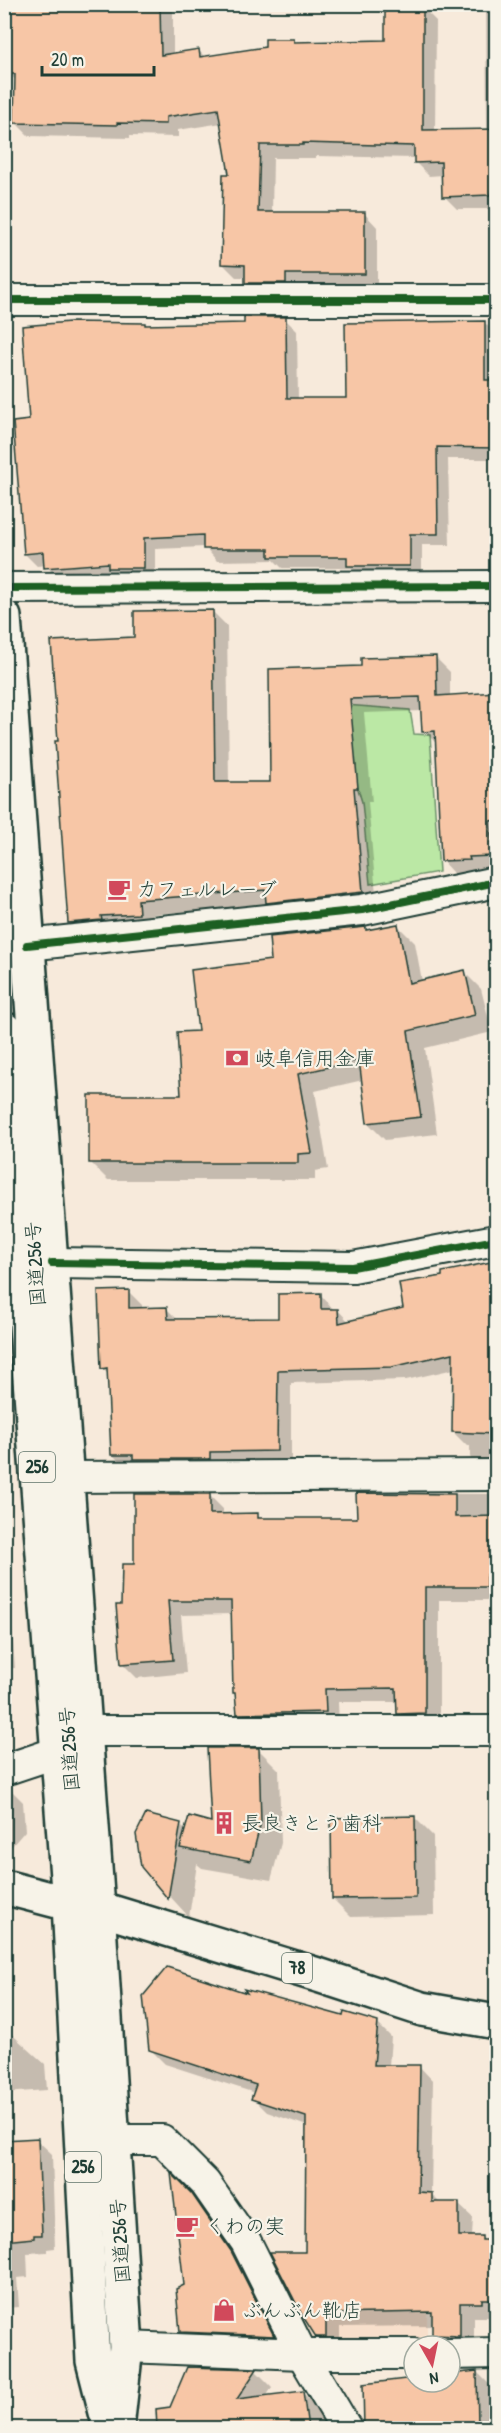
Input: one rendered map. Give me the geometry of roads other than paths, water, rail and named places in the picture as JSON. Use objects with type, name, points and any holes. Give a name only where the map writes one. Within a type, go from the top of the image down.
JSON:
[{"type":"main road","name":"国道256号","points":[[4,617],[66,1477],[83,1906],[93,2361],[110,2428]]},
{"type":"main road","name":"国道256号","points":[[4,1029],[76,1744]]},
{"type":"main road","points":[[4,1887],[83,1906]]},
{"type":"main road","name":"国道256号","points":[[83,1906],[113,2140],[126,2347],[117,2428]]},
{"type":"main road","name":"78","points":[[83,1906],[321,1976],[422,2009],[496,2022]]},
{"type":"street","points":[[4,300],[496,300]]},
{"type":"street","points":[[4,588],[496,586]]},
{"type":"street","points":[[27,945],[362,910],[496,882]]},
{"type":"street","points":[[52,1263],[353,1267],[496,1240]]},
{"type":"street","points":[[66,1477],[496,1475]]},
{"type":"street","points":[[4,1770],[76,1744],[496,1731]]},
{"type":"street","points":[[113,2140],[162,2140],[206,2183],[246,2242],[302,2354],[346,2428]]},
{"type":"street","points":[[126,2347],[302,2354],[402,2354]]},
{"type":"street","points":[[462,2354],[496,2354]]},
{"type":"place","name":"カフェルレーブ","points":[[119,889]]},
{"type":"place","name":"岐阜信用金庫","points":[[237,1058]]},
{"type":"place","name":"長良きとう歯科","points":[[224,1823]]},
{"type":"place","name":"くわの実","points":[[187,2226]]},
{"type":"place","name":"ぶんぶん靴店","points":[[224,2310]]}]
